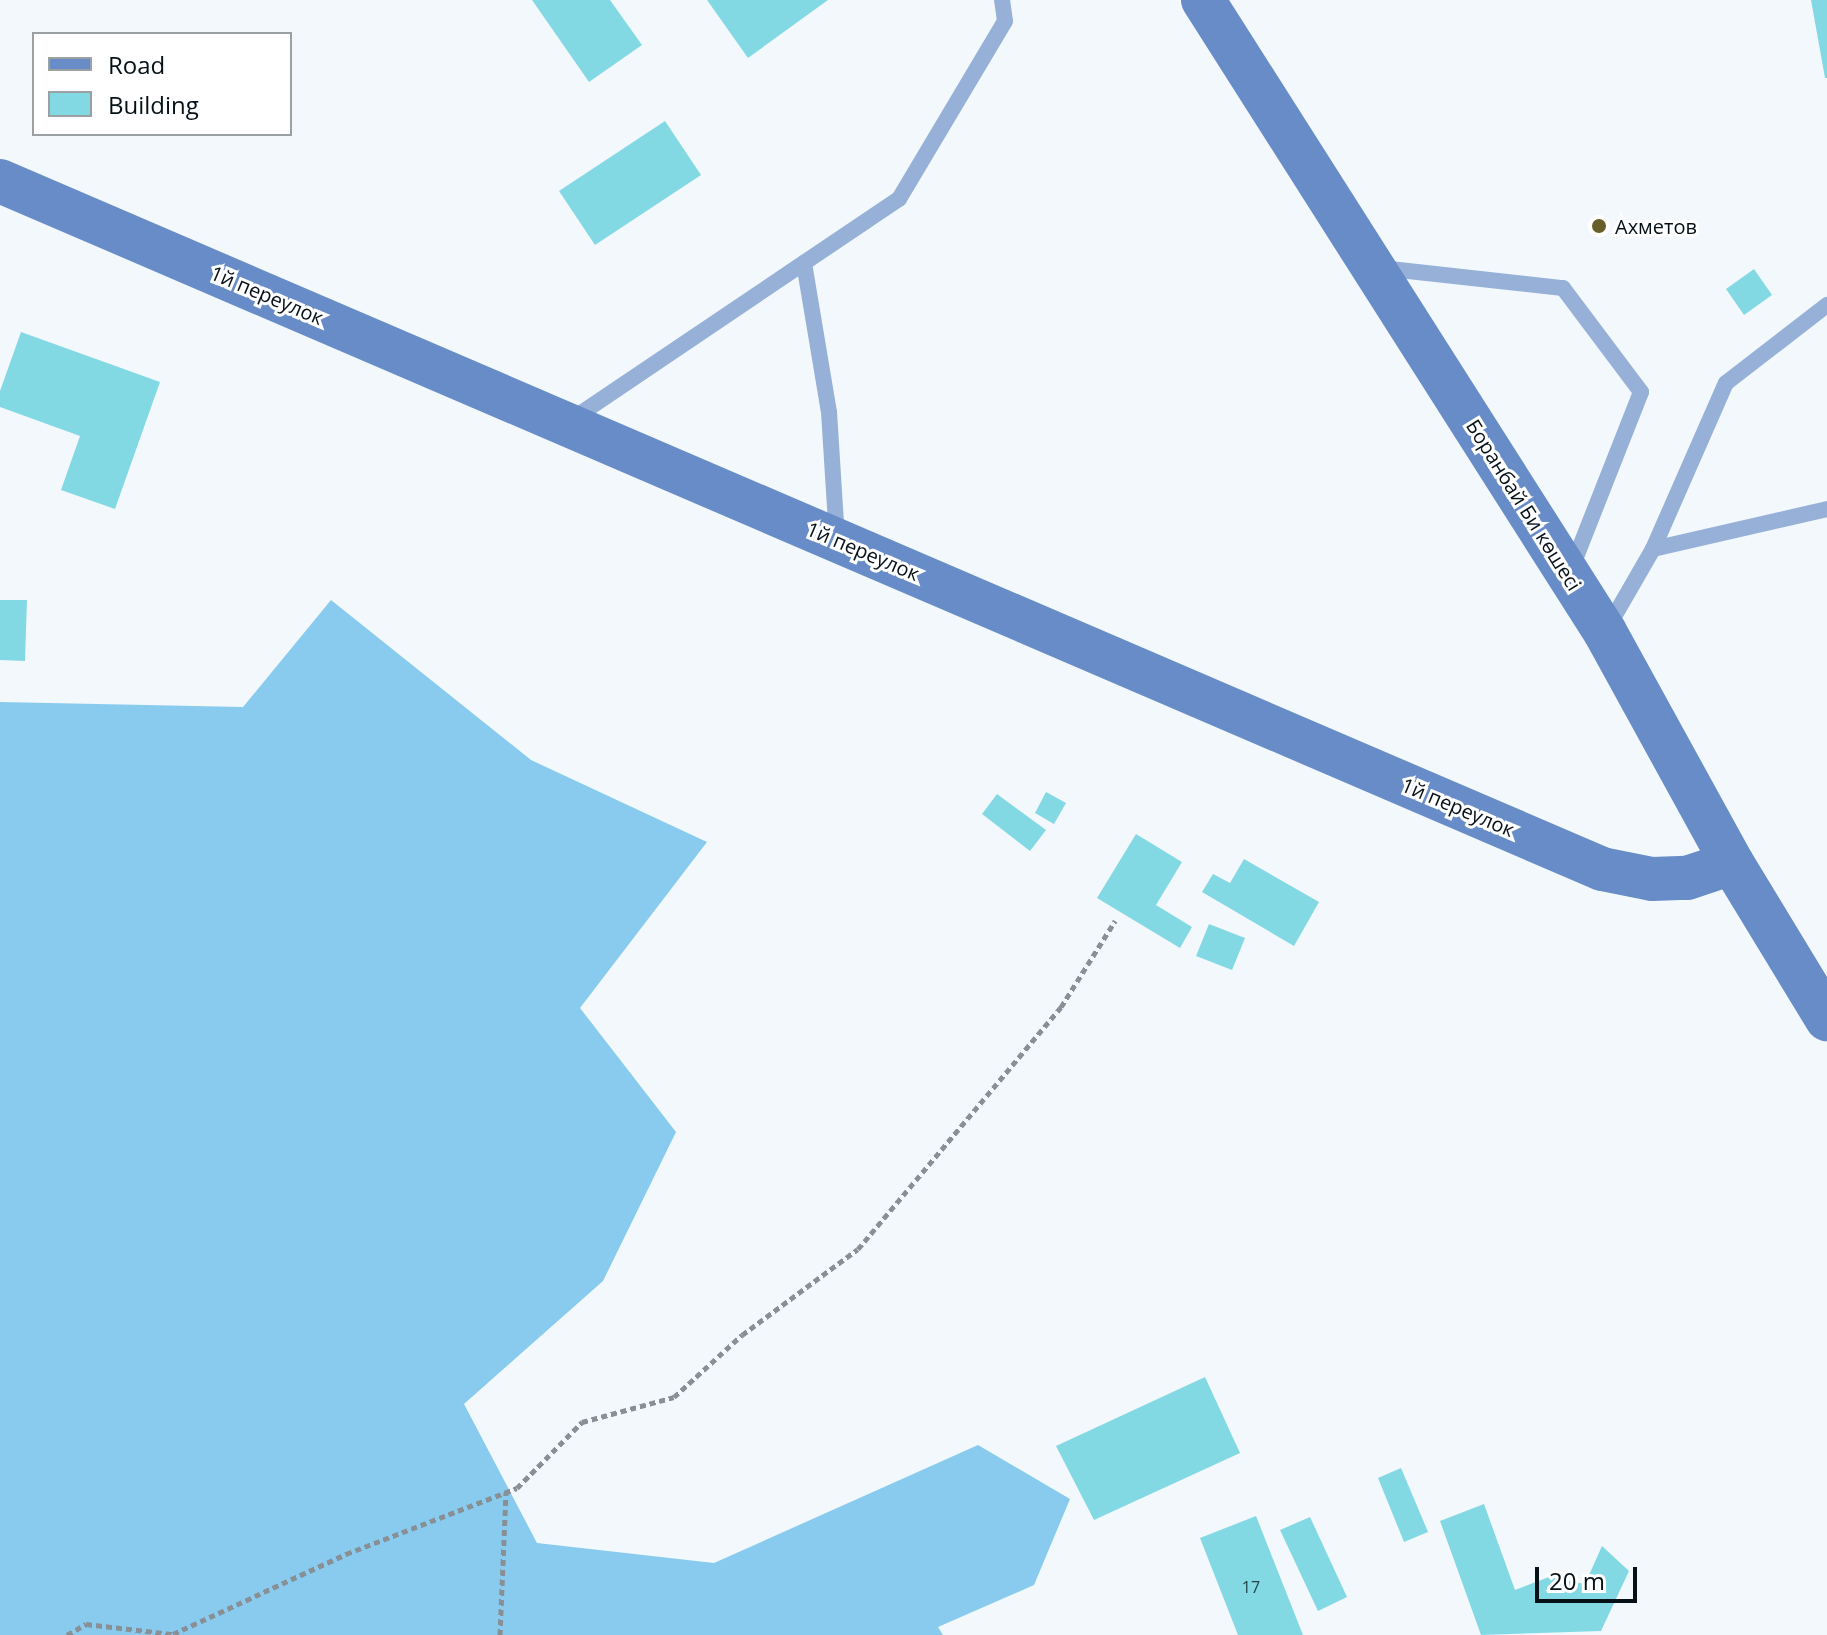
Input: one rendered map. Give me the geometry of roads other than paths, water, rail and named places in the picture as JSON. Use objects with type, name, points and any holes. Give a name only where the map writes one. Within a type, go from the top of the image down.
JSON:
[{"type":"street","name":"Боранбай Би көшесі","points":[[1203,0],[1605,632],[1732,863],[1827,1019]]},
{"type":"street","name":"1й переулок","points":[[0,181],[1602,869],[1652,879],[1687,878],[1732,863]]},
{"type":"lane","points":[[566,423],[899,199],[1005,21],[1002,0]]},
{"type":"lane","points":[[804,263],[829,412],[837,540]]},
{"type":"lane","points":[[1373,267],[1563,288],[1641,392],[1569,575]]},
{"type":"lane","points":[[1605,632],[1653,549],[1726,383],[1827,305]]},
{"type":"lane","points":[[1653,549],[1827,509]]},
{"type":"place","name":"Ахметов","points":[[1599,226]]}]
